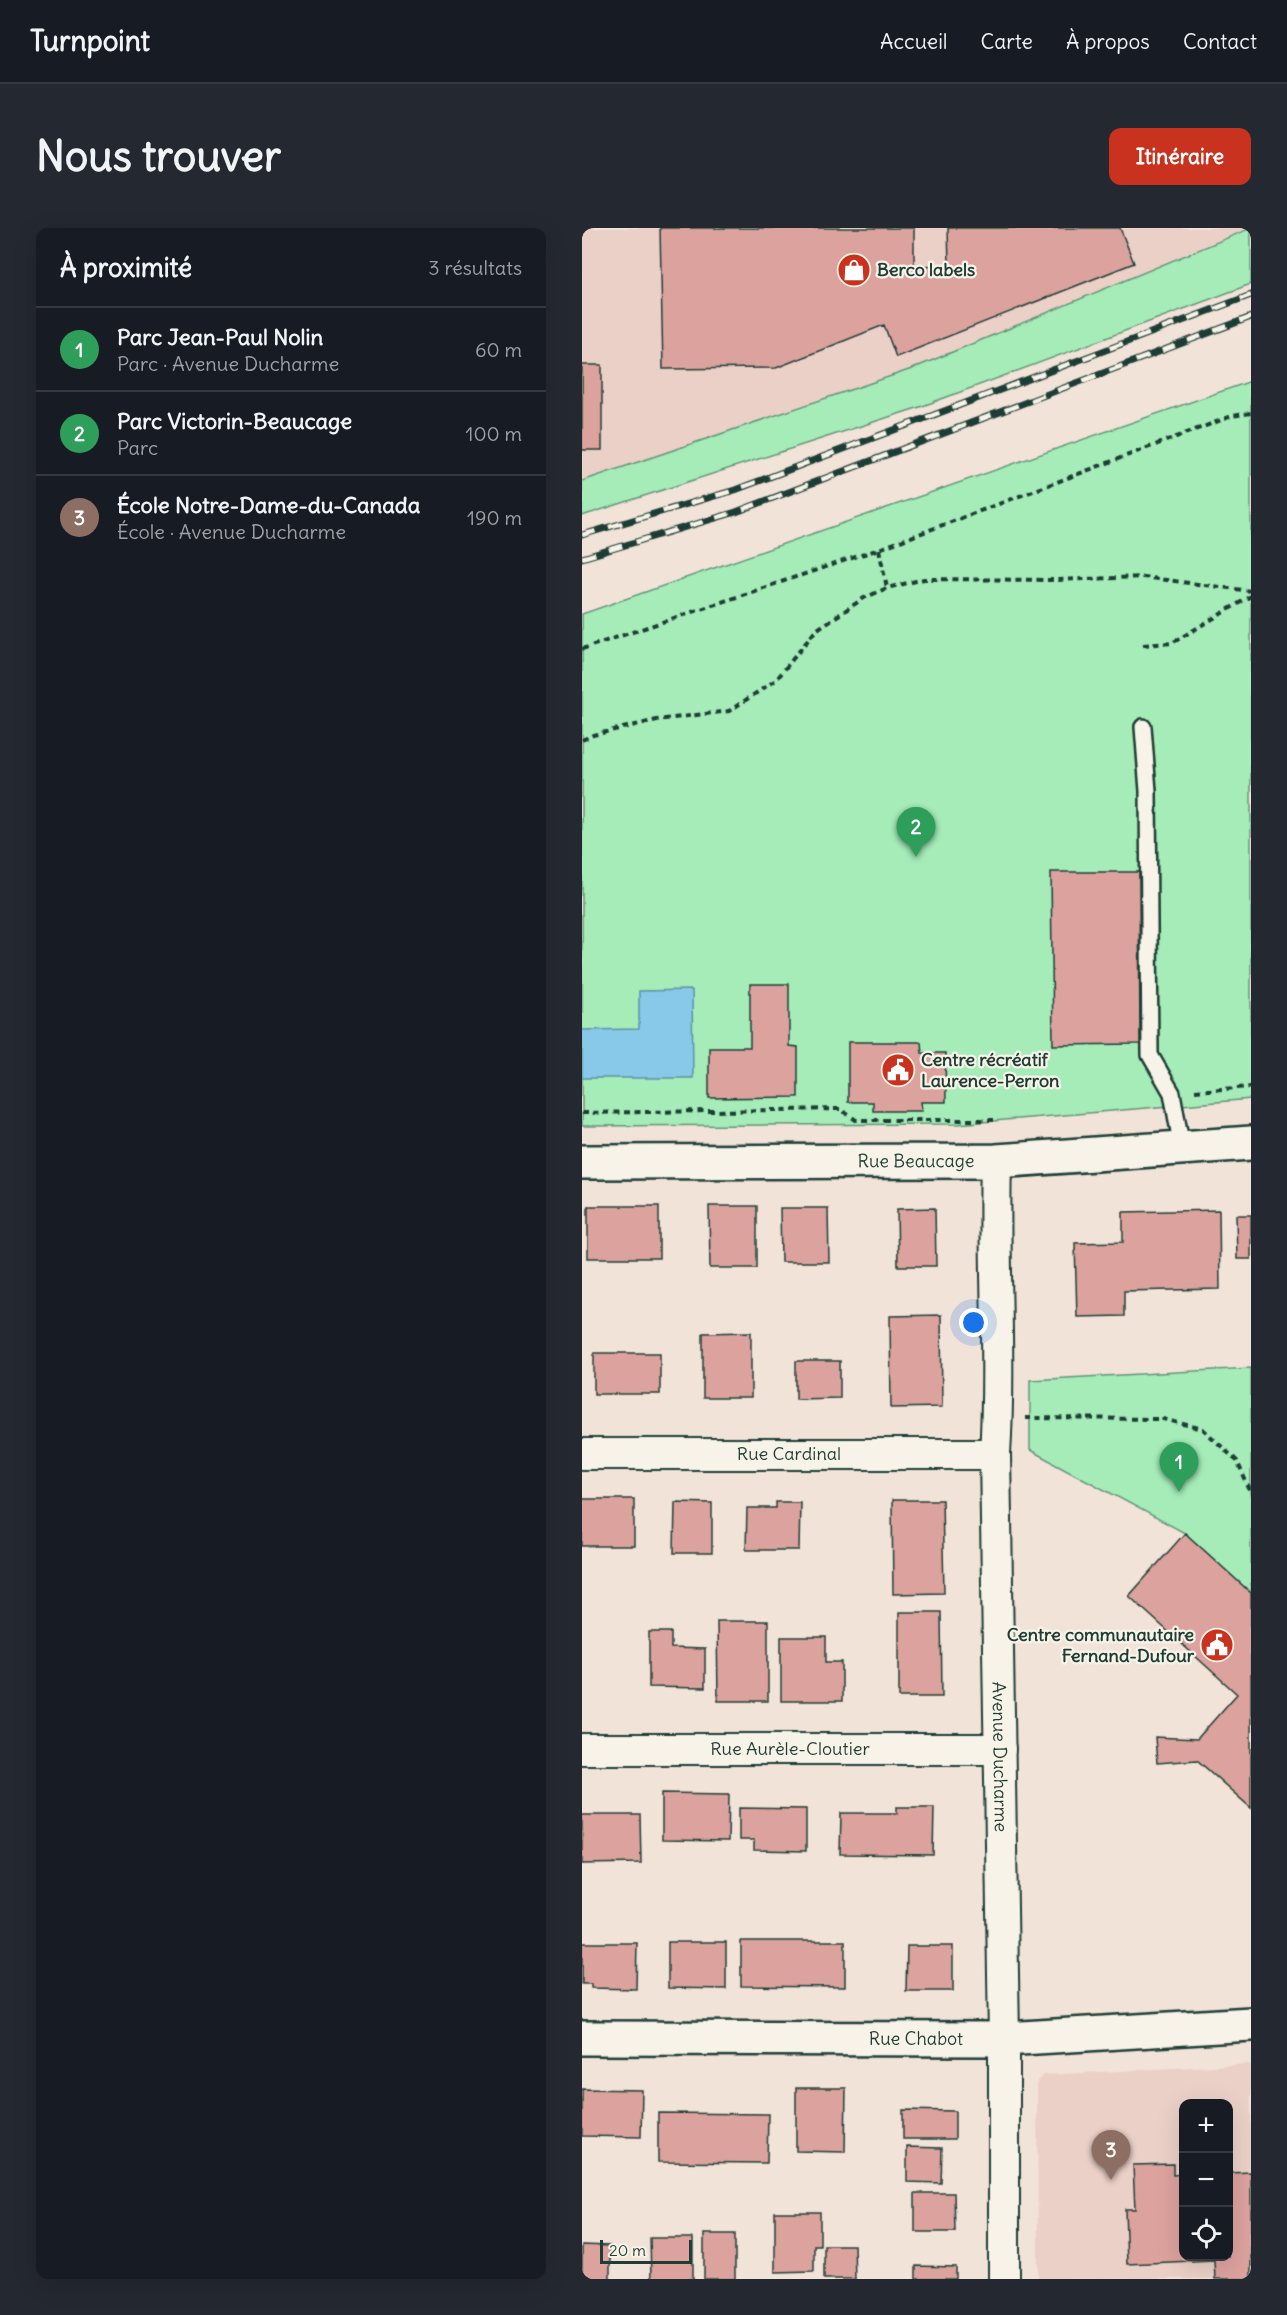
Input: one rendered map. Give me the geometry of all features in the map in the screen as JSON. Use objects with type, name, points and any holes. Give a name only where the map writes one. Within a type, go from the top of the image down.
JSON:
[{"type":"street","name":"Rue Beaucage","points":[[582,1162],[996,1161],[1251,1143]]},
{"type":"street","name":"Avenue Ducharme","points":[[996,1161],[994,1213],[997,1417],[995,1454],[1004,2039],[1004,2279]]},
{"type":"street","name":"Rue Cardinal","points":[[582,1454],[995,1454]]},
{"type":"street","name":"Rue Aurèle-Cloutier","points":[[582,1749],[1000,1749]]},
{"type":"street","name":"Rue Chabot","points":[[582,2038],[1004,2039],[1251,2024]]},
{"type":"lane","points":[[1143,727],[1148,791],[1150,1054],[1172,1093],[1182,1148]]},
{"type":"path","points":[[582,649],[879,549],[1232,416],[1251,413]]},
{"type":"path","points":[[879,549],[887,588]]},
{"type":"path","points":[[582,740],[593,735],[657,720],[729,711],[776,680],[816,630],[864,598],[887,588],[924,579],[1055,580],[1143,577],[1251,591]]},
{"type":"path","points":[[1143,645],[1172,643],[1251,596]]},
{"type":"path","points":[[1172,1093],[1251,1087]]},
{"type":"path","points":[[582,1113],[840,1109],[856,1120],[994,1120]]},
{"type":"path","points":[[997,1417],[1162,1419],[1203,1429],[1237,1461],[1251,1493]]},
{"type":"shaded area","points":[[582,228],[1249,228],[909,371],[582,481]]},
{"type":"shaded area","points":[[1251,2064],[1251,2279],[1038,2279],[1037,2081],[1043,2075]]},
{"type":"green space","points":[[1251,228],[1251,284],[920,407],[582,516],[582,481],[909,370]]},
{"type":"green space","points":[[1251,381],[1251,1099],[958,1124],[582,1126],[582,614]]},
{"type":"green space","points":[[1251,1368],[1251,1593],[1185,1533],[1030,1450],[1030,1380]]},
{"type":"water","points":[[692,990],[693,1078],[582,1078],[582,1030],[639,1029],[639,991]]},
{"type":"building","points":[[660,228],[914,228],[914,266],[949,265],[948,228],[1120,228],[1134,263],[896,357],[884,325],[776,368],[663,369]]},
{"type":"building","points":[[582,365],[602,365],[602,450],[582,450]]},
{"type":"building","points":[[1051,872],[1139,872],[1140,1044],[1053,1045]]},
{"type":"building","points":[[750,984],[789,984],[789,1046],[798,1047],[798,1097],[709,1098],[709,1047],[750,1047]]},
{"type":"building","points":[[848,1042],[921,1042],[922,1053],[945,1053],[946,1102],[921,1102],[922,1111],[873,1111],[873,1102],[848,1102]]},
{"type":"building","points":[[588,1206],[659,1206],[659,1258],[588,1258]]},
{"type":"building","points":[[709,1206],[757,1206],[757,1268],[710,1268]]},
{"type":"building","points":[[780,1208],[828,1208],[829,1262],[781,1262]]},
{"type":"building","points":[[935,1208],[936,1266],[898,1266],[897,1209]]},
{"type":"building","points":[[1219,1210],[1220,1289],[1124,1291],[1124,1316],[1077,1317],[1075,1243],[1123,1242],[1123,1212]]},
{"type":"building","points":[[1236,1215],[1251,1215],[1251,1259],[1237,1259]]},
{"type":"building","points":[[941,1315],[942,1407],[891,1408],[890,1316]]},
{"type":"building","points":[[751,1332],[751,1398],[703,1398],[703,1333]]},
{"type":"building","points":[[594,1353],[660,1353],[660,1394],[594,1394]]},
{"type":"building","points":[[796,1361],[840,1361],[840,1398],[796,1399]]},
{"type":"building","points":[[582,1499],[634,1499],[634,1546],[582,1546]]},
{"type":"building","points":[[892,1500],[942,1500],[944,1593],[893,1594]]},
{"type":"building","points":[[675,1502],[712,1503],[712,1553],[674,1553]]},
{"type":"building","points":[[776,1502],[800,1502],[799,1550],[746,1550],[747,1508],[776,1508]]},
{"type":"building","name":"Centre communautaire Fernand-Dufour","points":[[1185,1533],[1251,1593],[1251,1808],[1197,1760],[1157,1763],[1155,1737],[1197,1739],[1237,1694],[1129,1596]]},
{"type":"building","points":[[899,1612],[941,1612],[942,1697],[899,1697]]},
{"type":"building","points":[[717,1621],[768,1621],[768,1701],[718,1701]]},
{"type":"building","points":[[649,1632],[671,1632],[671,1648],[705,1649],[705,1688],[649,1687]]},
{"type":"building","points":[[781,1637],[826,1637],[826,1662],[842,1662],[842,1701],[781,1701]]},
{"type":"building","points":[[662,1793],[729,1794],[728,1841],[662,1840]]},
{"type":"building","points":[[897,1807],[934,1807],[933,1855],[840,1854],[841,1813],[897,1813]]},
{"type":"building","points":[[739,1808],[806,1809],[806,1851],[754,1850],[754,1840],[739,1840]]},
{"type":"building","points":[[582,1815],[640,1815],[641,1863],[582,1864]]},
{"type":"building","points":[[741,1941],[845,1941],[845,1987],[741,1986]]},
{"type":"building","points":[[668,1942],[726,1942],[726,1989],[668,1988]]},
{"type":"building","points":[[582,1943],[637,1943],[636,1989],[591,1988],[591,1984],[582,1984]]},
{"type":"building","points":[[907,1946],[953,1946],[953,1991],[906,1991]]},
{"type":"building","points":[[796,2088],[846,2088],[845,2152],[796,2151]]},
{"type":"building","points":[[582,2089],[642,2090],[641,2137],[582,2136]]},
{"type":"building","points":[[903,2110],[955,2111],[955,2139],[903,2139]]},
{"type":"building","points":[[658,2113],[768,2114],[767,2163],[658,2162]]},
{"type":"building","points":[[907,2147],[942,2148],[941,2183],[907,2182]]},
{"type":"building","points":[[1173,2164],[1173,2175],[1179,2174],[1179,2261],[1192,2261],[1127,2264],[1125,2209],[1135,2209],[1133,2165]]},
{"type":"building","points":[[1251,2172],[1251,2279],[1215,2279],[1214,2261],[1233,2261],[1233,2173]]},
{"type":"building","points":[[915,2193],[954,2193],[955,2232],[915,2232]]},
{"type":"building","points":[[775,2212],[820,2212],[820,2245],[814,2245],[814,2271],[775,2272]]},
{"type":"building","points":[[704,2234],[735,2234],[735,2279],[704,2279]]},
{"type":"building","points":[[650,2238],[693,2238],[693,2279],[651,2279]]},
{"type":"building","points":[[582,2245],[610,2246],[610,2279],[582,2279]]},
{"type":"building","points":[[824,2245],[854,2245],[855,2279],[824,2279]]},
{"type":"building","points":[[916,2266],[956,2267],[956,2279],[916,2279]]},
{"type":"railway","points":[[582,535],[735,490],[1251,295]]},
{"type":"railway","points":[[582,558],[736,512],[1251,317]]},
{"type":"place","name":"Berco labels","points":[[854,270]]},
{"type":"place","name":"Parc Victorin-Beaucage","points":[[916,857]]},
{"type":"place","name":"Centre récréatif Laurence-Perron","points":[[898,1070]]},
{"type":"place","name":"Parc Jean-Paul Nolin","points":[[1179,1492]]},
{"type":"place","name":"Centre communautaire Fernand-Dufour","points":[[1217,1645]]},
{"type":"place","name":"École Notre-Dame-du-Canada","points":[[1111,2180]]}]
